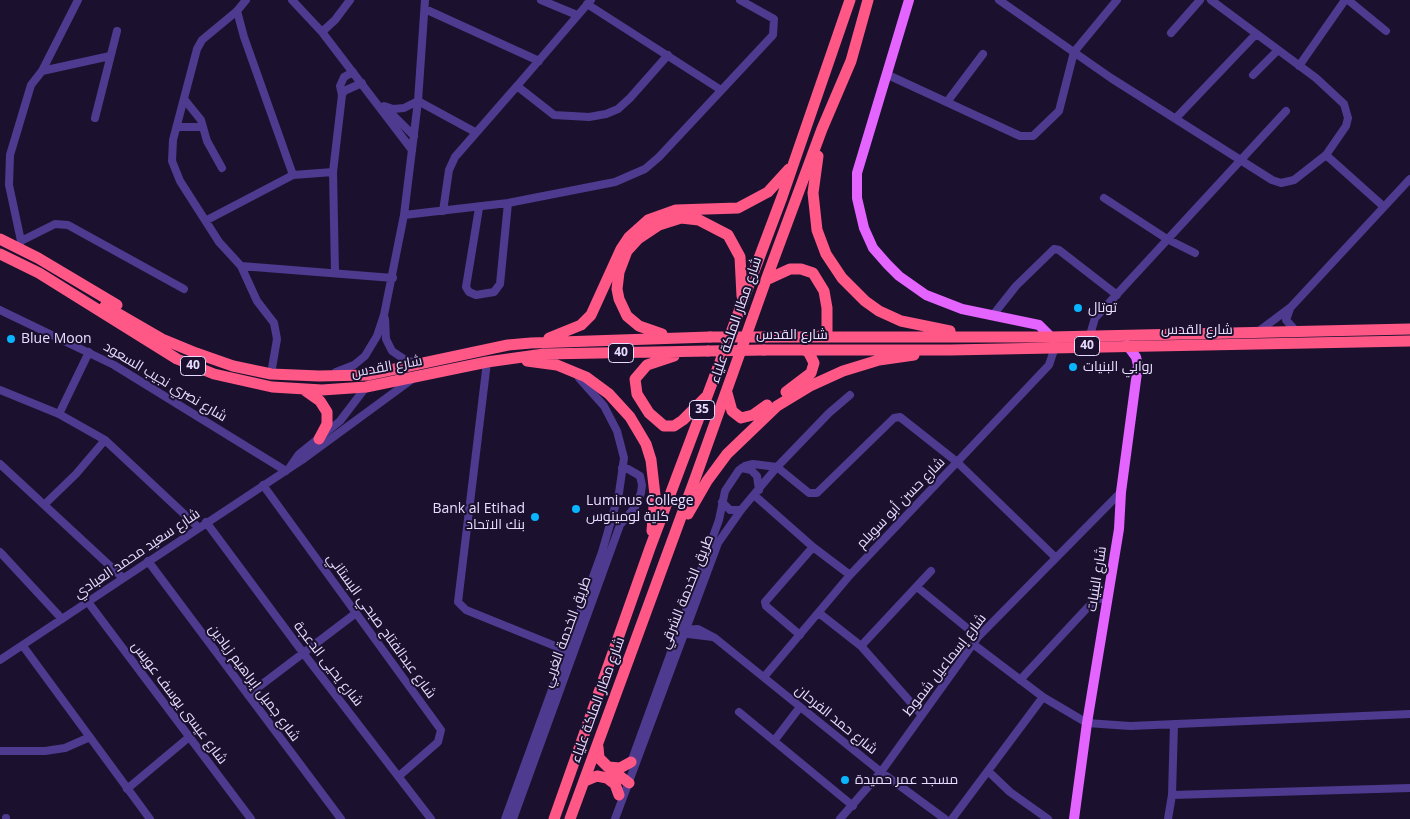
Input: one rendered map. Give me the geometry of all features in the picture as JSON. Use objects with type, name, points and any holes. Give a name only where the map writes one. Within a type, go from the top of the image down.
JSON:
[{"type":"highway","name":"شارع مطار الملكة علياء","points":[[554,819],[650,548],[792,166],[844,22],[850,0]]},
{"type":"highway","name":"شارع مطار الملكة علياء","points":[[570,819],[727,393],[766,280],[822,129],[851,61],[868,0]]},
{"type":"highway","points":[[822,129],[814,176],[814,208],[817,230],[826,254],[842,278],[865,301],[901,321],[932,329],[989,337]]},
{"type":"highway","points":[[531,343],[574,328],[591,315],[620,249],[629,236],[648,220],[676,210],[738,208],[768,192],[792,166]]},
{"type":"highway","points":[[673,337],[652,332],[633,322],[623,309],[617,289],[619,272],[627,251],[638,239],[659,225],[681,218],[699,220],[728,235],[740,257],[742,302]]},
{"type":"highway","points":[[0,239],[20,244],[154,328],[162,339]]},
{"type":"highway","name":"شارع القدس","points":[[0,247],[45,269],[162,339],[233,366],[271,374],[319,376],[366,381],[508,345],[673,337],[989,337],[1127,345],[1410,341]]},
{"type":"highway","name":"شارع القدس","points":[[0,254],[47,278],[164,352],[214,374],[248,383],[303,389],[366,381],[413,378],[487,362],[544,354],[936,349],[1053,342],[1090,335],[1410,329]]},
{"type":"highway","points":[[766,280],[790,269],[802,269],[813,273],[824,291],[827,308],[827,331],[819,337]]},
{"type":"highway","points":[[666,555],[707,481],[726,454],[777,406],[810,386],[843,371],[879,360],[936,349]]},
{"type":"highway","points":[[727,393],[732,411],[736,416],[747,418],[753,415],[811,373],[814,363],[804,350]]},
{"type":"highway","points":[[677,352],[672,357],[647,365],[637,375],[635,386],[637,394],[649,413],[664,426],[674,426],[683,420],[708,395]]},
{"type":"highway","points":[[505,359],[546,363],[568,369],[586,377],[609,394],[630,417],[646,444],[654,476],[655,495],[650,548]]},
{"type":"highway","points":[[214,374],[212,366],[218,360]]},
{"type":"highway","points":[[303,389],[320,401],[327,412],[327,424],[319,439]]},
{"type":"highway","points":[[598,743],[598,755],[608,767],[626,781]]},
{"type":"highway","points":[[608,767],[620,768],[631,762]]},
{"type":"highway","points":[[585,781],[597,776],[607,778],[615,784],[619,795]]},
{"type":"main road","points":[[909,0],[857,173],[858,198],[864,228],[873,248],[887,264],[915,288],[938,301],[962,309],[1039,325],[1053,342]]},
{"type":"main road","name":"شارع البنيات","points":[[1074,819],[1086,723],[1119,530],[1121,492],[1138,402],[1138,360],[1127,345]]},
{"type":"street","points":[[78,0],[42,71],[28,91],[8,164],[9,185],[20,244],[55,224],[68,225],[184,289]]},
{"type":"street","points":[[246,0],[237,11],[202,40],[191,68],[176,127],[172,152],[174,170],[219,242],[241,266],[249,288],[257,301],[272,318],[277,338],[271,374]]},
{"type":"street","points":[[292,0],[322,32],[375,99],[412,150]]},
{"type":"street","points":[[322,32],[335,20],[350,0]]},
{"type":"street","points":[[319,376],[348,368],[362,359],[377,336],[384,315],[393,278],[404,215],[418,101],[425,0]]},
{"type":"street","points":[[540,0],[577,16]]},
{"type":"street","points":[[404,215],[478,208],[508,203],[616,182],[640,172],[659,157],[771,39],[775,31],[774,19],[770,15],[740,0]]},
{"type":"street","points":[[1000,0],[1074,52],[1272,180],[1287,183],[1294,180],[1326,155],[1346,126],[1347,111],[1340,99],[1211,0]]},
{"type":"street","points":[[888,75],[1020,136],[1033,136],[1059,111],[1074,52],[1117,0]]},
{"type":"street","points":[[1171,34],[1200,0]]},
{"type":"street","points":[[1299,66],[1346,0],[1386,31]]},
{"type":"street","points":[[443,211],[452,163],[475,132],[589,2],[721,90]]},
{"type":"street","points":[[425,9],[539,61]]},
{"type":"street","points":[[237,11],[244,37],[293,175]]},
{"type":"street","points":[[95,118],[117,31]]},
{"type":"street","points":[[1176,118],[1256,34]]},
{"type":"street","points":[[1253,75],[1277,51]]},
{"type":"street","points":[[947,102],[982,54]]},
{"type":"street","points":[[517,86],[554,116],[590,117],[606,114],[618,108],[630,98],[668,55]]},
{"type":"street","points":[[42,71],[110,56]]},
{"type":"street","points":[[335,272],[333,172],[342,95],[340,86],[342,79],[353,72]]},
{"type":"street","points":[[342,95],[344,91],[362,83]]},
{"type":"street","points":[[184,99],[201,120],[207,141],[222,168]]},
{"type":"street","points":[[375,99],[414,136]]},
{"type":"street","points":[[384,106],[393,109],[404,108],[418,101]]},
{"type":"street","points":[[418,101],[475,132]]},
{"type":"street","points":[[1090,335],[1095,318],[1286,111]]},
{"type":"street","points":[[176,127],[203,127]]},
{"type":"street","points":[[1326,155],[1383,206]]},
{"type":"street","points":[[207,220],[293,175],[333,172]]},
{"type":"street","points":[[1259,331],[1290,307],[1410,179]]},
{"type":"street","points":[[1104,198],[1167,239],[1195,253]]},
{"type":"street","points":[[478,208],[466,287],[469,292],[476,295],[494,292],[500,284],[508,203]]},
{"type":"street","points":[[993,315],[1016,286],[1054,249],[1059,250],[1117,295]]},
{"type":"street","points":[[241,266],[393,278]]},
{"type":"street","points":[[1290,307],[1286,320],[1295,330]]},
{"type":"street","name":"شارع نصري نجيب السعود","points":[[0,310],[123,370],[287,470]]},
{"type":"street","points":[[384,315],[386,340],[392,351],[407,361],[431,363]]},
{"type":"street","name":"شارع حسن أبو سويلم","points":[[764,677],[820,613],[850,575],[1049,365],[1053,342]]},
{"type":"street","points":[[59,414],[89,352]]},
{"type":"street","points":[[487,362],[458,602],[466,610],[565,650]]},
{"type":"street","name":"طريق الخدمة الغربي","points":[[513,819],[599,570],[616,509],[624,458],[610,417],[590,387],[568,369]]},
{"type":"street","name":"شارع سعيد محمد العبادي","points":[[0,660],[287,470],[413,378]]},
{"type":"street","name":"شارع سعيد محمد العبادي","points":[[287,470],[299,454],[340,421],[366,381]]},
{"type":"street","points":[[0,390],[59,414],[105,440],[199,528]]},
{"type":"street","name":"طريق الخدمة الشرقي","points":[[616,819],[631,762],[716,548],[742,510],[777,467],[829,413],[850,395]]},
{"type":"street","points":[[742,468],[753,464],[777,467],[809,493],[817,493],[894,418],[900,417],[957,462],[1055,557]]},
{"type":"street","points":[[45,504],[76,474],[105,440]]},
{"type":"street","points":[[0,464],[123,578]]},
{"type":"street","name":"طريق الخدمة الغربي","points":[[505,819],[565,650],[620,525],[635,507],[642,489],[640,476],[628,469],[622,468]]},
{"type":"street","points":[[742,468],[751,470],[757,476],[756,492],[813,546],[850,575]]},
{"type":"street","name":"طريق الخدمة الشرقي","points":[[610,819],[682,632],[720,516],[727,486],[742,468]]},
{"type":"street","name":"شارع عبدالفتاح صبحي البستاني","points":[[263,485],[441,730],[438,742],[399,776]]},
{"type":"street","name":"شارع إسماعيل شموط","points":[[840,819],[881,772],[978,637],[1121,492]]},
{"type":"street","points":[[722,502],[730,510],[742,510]]},
{"type":"street","name":"شارع يحيى الدعجة","points":[[206,522],[304,654],[431,819]]},
{"type":"street","points":[[800,635],[766,606],[765,602],[813,546]]},
{"type":"street","points":[[0,552],[62,619]]},
{"type":"street","name":"شارع جميل إبراهيم زيادين","points":[[148,561],[341,819]]},
{"type":"street","points":[[861,646],[931,571]]},
{"type":"street","points":[[917,587],[978,637]]},
{"type":"street","points":[[1020,680],[1088,607],[1098,599],[1107,598]]},
{"type":"street","name":"شارع عيسى يوسف عويس","points":[[88,602],[188,738],[251,819]]},
{"type":"street","points":[[248,695],[356,613]]},
{"type":"street","points":[[820,613],[861,646],[921,714]]},
{"type":"street","name":"شارع حمد الفرحان","points":[[682,632],[715,638],[881,772],[944,819]]},
{"type":"street","points":[[973,644],[1043,697],[1086,723],[1130,726],[1410,714]]},
{"type":"street","points":[[23,646],[150,819]]},
{"type":"street","points":[[952,819],[1043,697]]},
{"type":"street","points":[[774,741],[800,707]]},
{"type":"street","points":[[739,712],[853,806]]},
{"type":"street","points":[[1168,819],[1172,794],[1174,724]]},
{"type":"street","points":[[0,752],[45,751],[66,748],[90,737]]},
{"type":"street","points":[[128,789],[188,738]]},
{"type":"street","points":[[988,771],[1010,792],[1048,819]]},
{"type":"street","points":[[1172,794],[1410,788]]},
{"type":"place","name":"توتال","points":[[1078,308]]},
{"type":"place","name":"Blue Moon","points":[[11,339]]},
{"type":"place","name":"روابي البنيات","points":[[1073,367]]},
{"type":"place","name":"Luminus College كلية لومينوس","points":[[576,509]]},
{"type":"place","name":"Bank al Etihad بنك الاتحاد","points":[[535,517]]},
{"type":"place","name":"مسجد عمر حميدة","points":[[845,780]]}]
